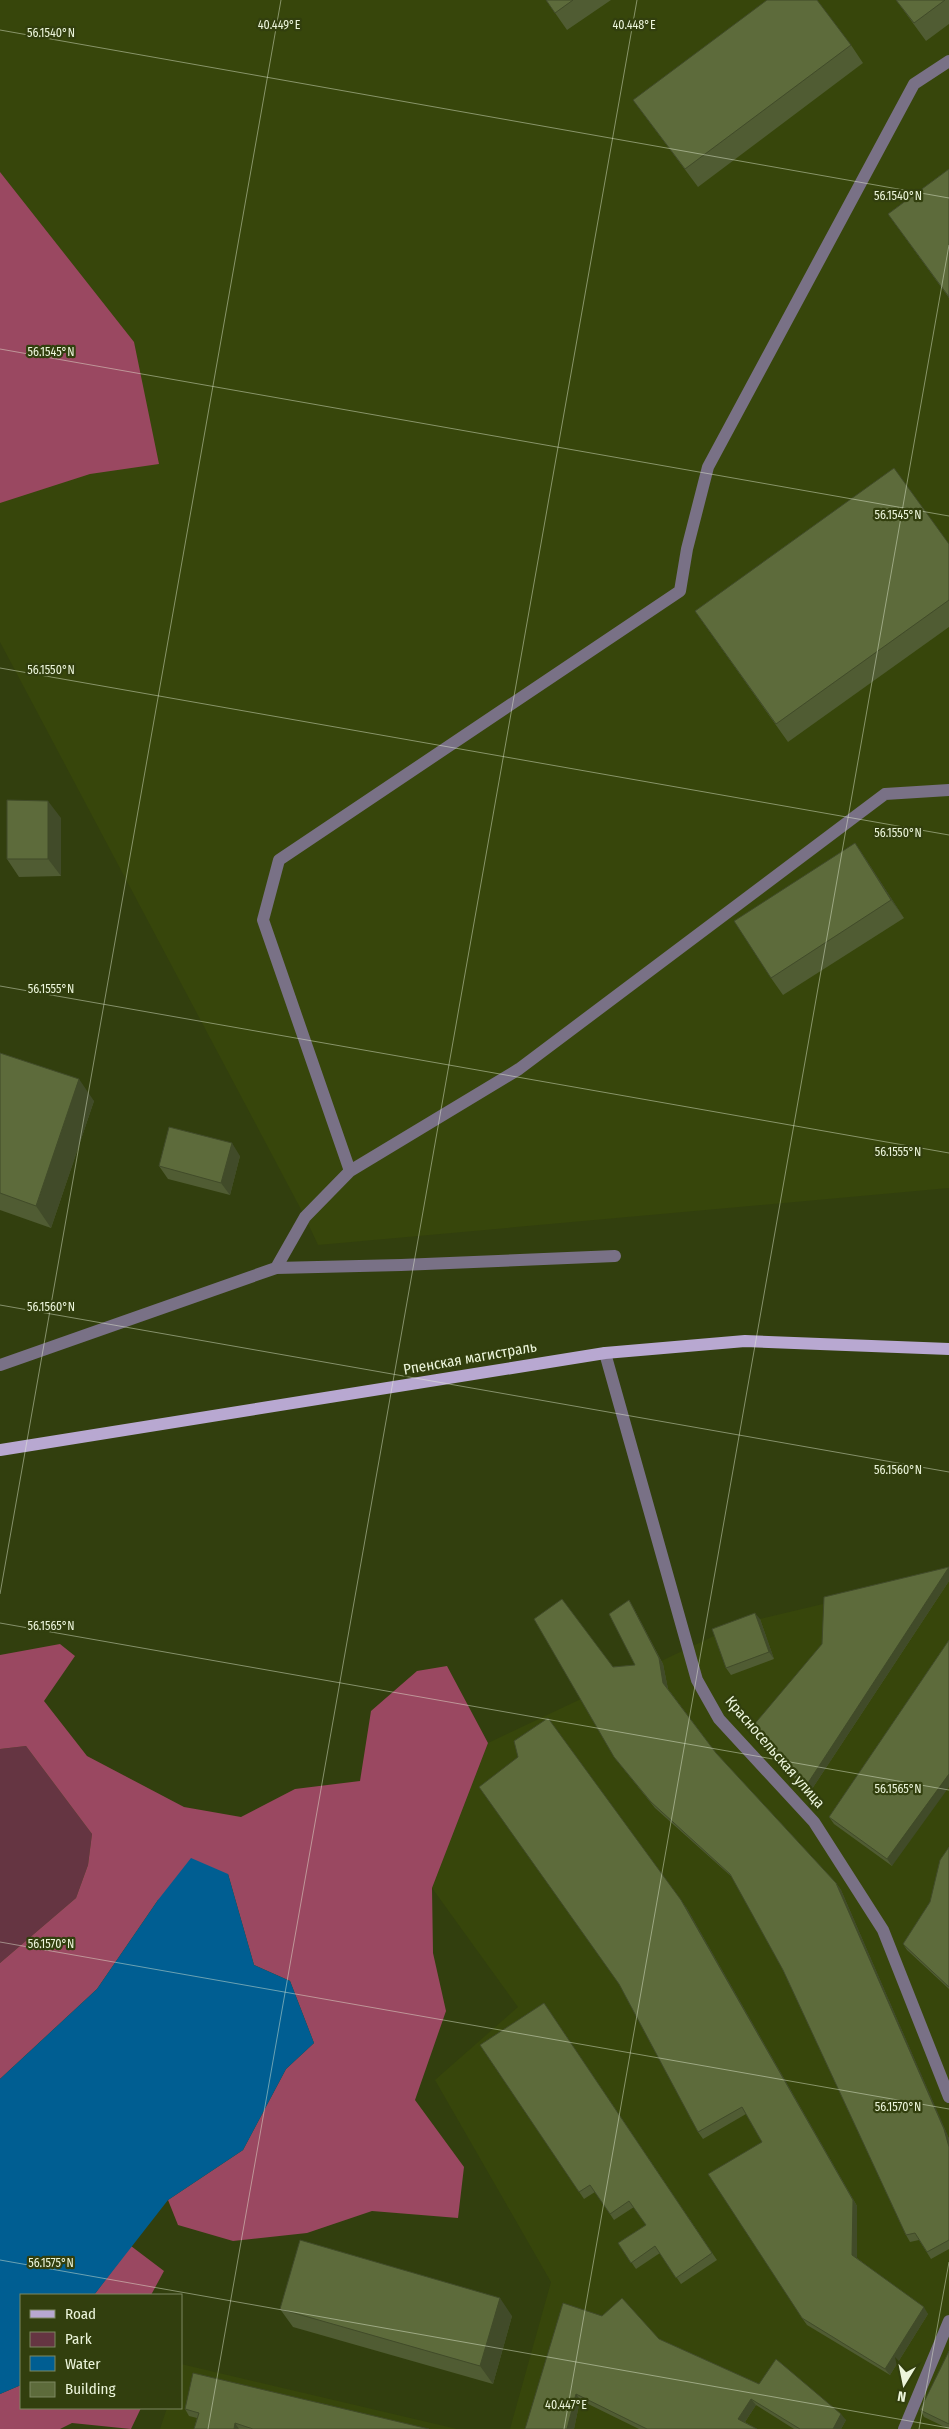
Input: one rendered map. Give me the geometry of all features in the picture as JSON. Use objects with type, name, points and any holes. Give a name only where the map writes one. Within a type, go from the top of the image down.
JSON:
[{"type":"main road","name":"Рпенская магистраль","points":[[0,1450],[605,1353],[745,1341],[949,1349]]},
{"type":"street","points":[[350,1171],[263,920],[279,860],[680,591],[687,549],[708,467],[914,84],[949,61]]},
{"type":"street","points":[[276,1268],[306,1217],[350,1171],[519,1069],[885,794],[949,790]]},
{"type":"street","points":[[0,1365],[276,1268],[615,1256]]},
{"type":"street","name":"Красносельская улица","points":[[605,1353],[697,1680],[719,1719],[814,1822],[883,1930],[949,2097]]},
{"type":"street","points":[[904,2429],[949,2321]]},
{"type":"shaded area","points":[[0,0],[949,0],[949,1188],[318,1245],[305,1217],[0,642]]},
{"type":"shaded area","points":[[0,172],[134,342],[159,464],[90,474],[0,503]]},
{"type":"shaded area","points":[[949,1574],[949,2429],[510,2429],[551,2282],[435,2080],[518,2007],[432,1888],[488,1743],[716,1635],[760,1619]]},
{"type":"shaded area","points":[[60,1644],[75,1656],[44,1701],[87,1756],[184,1807],[241,1817],[295,1789],[360,1781],[371,1711],[417,1671],[447,1666],[488,1743],[432,1888],[433,1953],[446,2011],[415,2100],[464,2167],[458,2218],[372,2211],[307,2233],[233,2241],[178,2225],[168,2200],[243,2150],[286,2069],[314,2043],[290,1981],[254,1965],[228,1874],[158,1900],[97,1989],[0,2079],[0,1963],[76,1898],[88,1865],[92,1834],[26,1746],[0,1749],[0,1655]]},
{"type":"shaded area","points":[[131,2246],[164,2271],[152,2294],[95,2294]]},
{"type":"shaded area","points":[[182,2364],[457,2429],[160,2429],[167,2409],[182,2409]]},
{"type":"shaded area","points":[[20,2385],[20,2409],[141,2409],[131,2429],[72,2423],[60,2429],[0,2429],[0,2394]]},
{"type":"green space","points":[[26,1746],[92,1834],[88,1865],[76,1898],[0,1963],[0,1749]]},
{"type":"water","points":[[191,1858],[228,1874],[254,1965],[290,1981],[314,2043],[286,2069],[243,2150],[168,2200],[95,2294],[20,2294],[20,2385],[0,2394],[0,2079],[97,1989],[158,1900]]},
{"type":"building","points":[[546,0],[573,0],[555,13]]},
{"type":"building","points":[[767,0],[817,0],[851,45],[685,169],[633,100]]},
{"type":"building","points":[[896,0],[945,0],[914,23]]},
{"type":"building","points":[[949,169],[949,297],[888,214]]},
{"type":"building","points":[[894,468],[949,544],[949,600],[776,724],[695,611]]},
{"type":"building","points":[[7,800],[48,801],[48,859],[7,859]]},
{"type":"building","points":[[855,843],[891,900],[771,978],[734,921]]},
{"type":"building","points":[[0,1053],[79,1079],[36,1206],[0,1193]]},
{"type":"building","points":[[169,1127],[232,1143],[221,1183],[159,1166]]},
{"type":"building","points":[[949,1567],[804,1789],[752,1727],[822,1644],[824,1597]]},
{"type":"building","points":[[562,1599],[613,1667],[635,1665],[609,1614],[629,1600],[659,1658],[663,1683],[716,1753],[836,1883],[944,2129],[949,2147],[949,2240],[927,2252],[915,2233],[906,2235],[783,1970],[730,1874],[651,1802],[614,1757],[534,1619]]},
{"type":"building","points":[[755,1613],[769,1652],[726,1668],[712,1629]]},
{"type":"building","points":[[949,1640],[949,1774],[887,1859],[829,1817]]},
{"type":"building","points":[[548,1718],[681,1900],[853,2200],[852,2255],[924,2307],[885,2369],[802,2318],[708,2174],[762,2142],[742,2107],[698,2132],[619,1984],[479,1787],[518,1757],[514,1741]]},
{"type":"building","points":[[949,1847],[949,1987],[903,1944],[930,1902],[940,1860]]},
{"type":"building","points":[[544,2003],[712,2253],[676,2278],[655,2246],[631,2263],[618,2243],[646,2225],[629,2201],[610,2214],[590,2185],[579,2192],[480,2045]]},
{"type":"building","points":[[300,2240],[500,2298],[480,2366],[280,2309]]},
{"type":"building","points":[[622,2298],[659,2339],[759,2384],[776,2359],[841,2414],[833,2429],[800,2429],[751,2399],[738,2419],[757,2429],[647,2429],[576,2394],[567,2429],[525,2429],[563,2303],[602,2316]]},
{"type":"building","points":[[949,2351],[949,2424],[920,2410]]},
{"type":"building","points":[[193,2373],[429,2429],[253,2429],[235,2423],[234,2429],[194,2429],[199,2413],[185,2409]]}]
